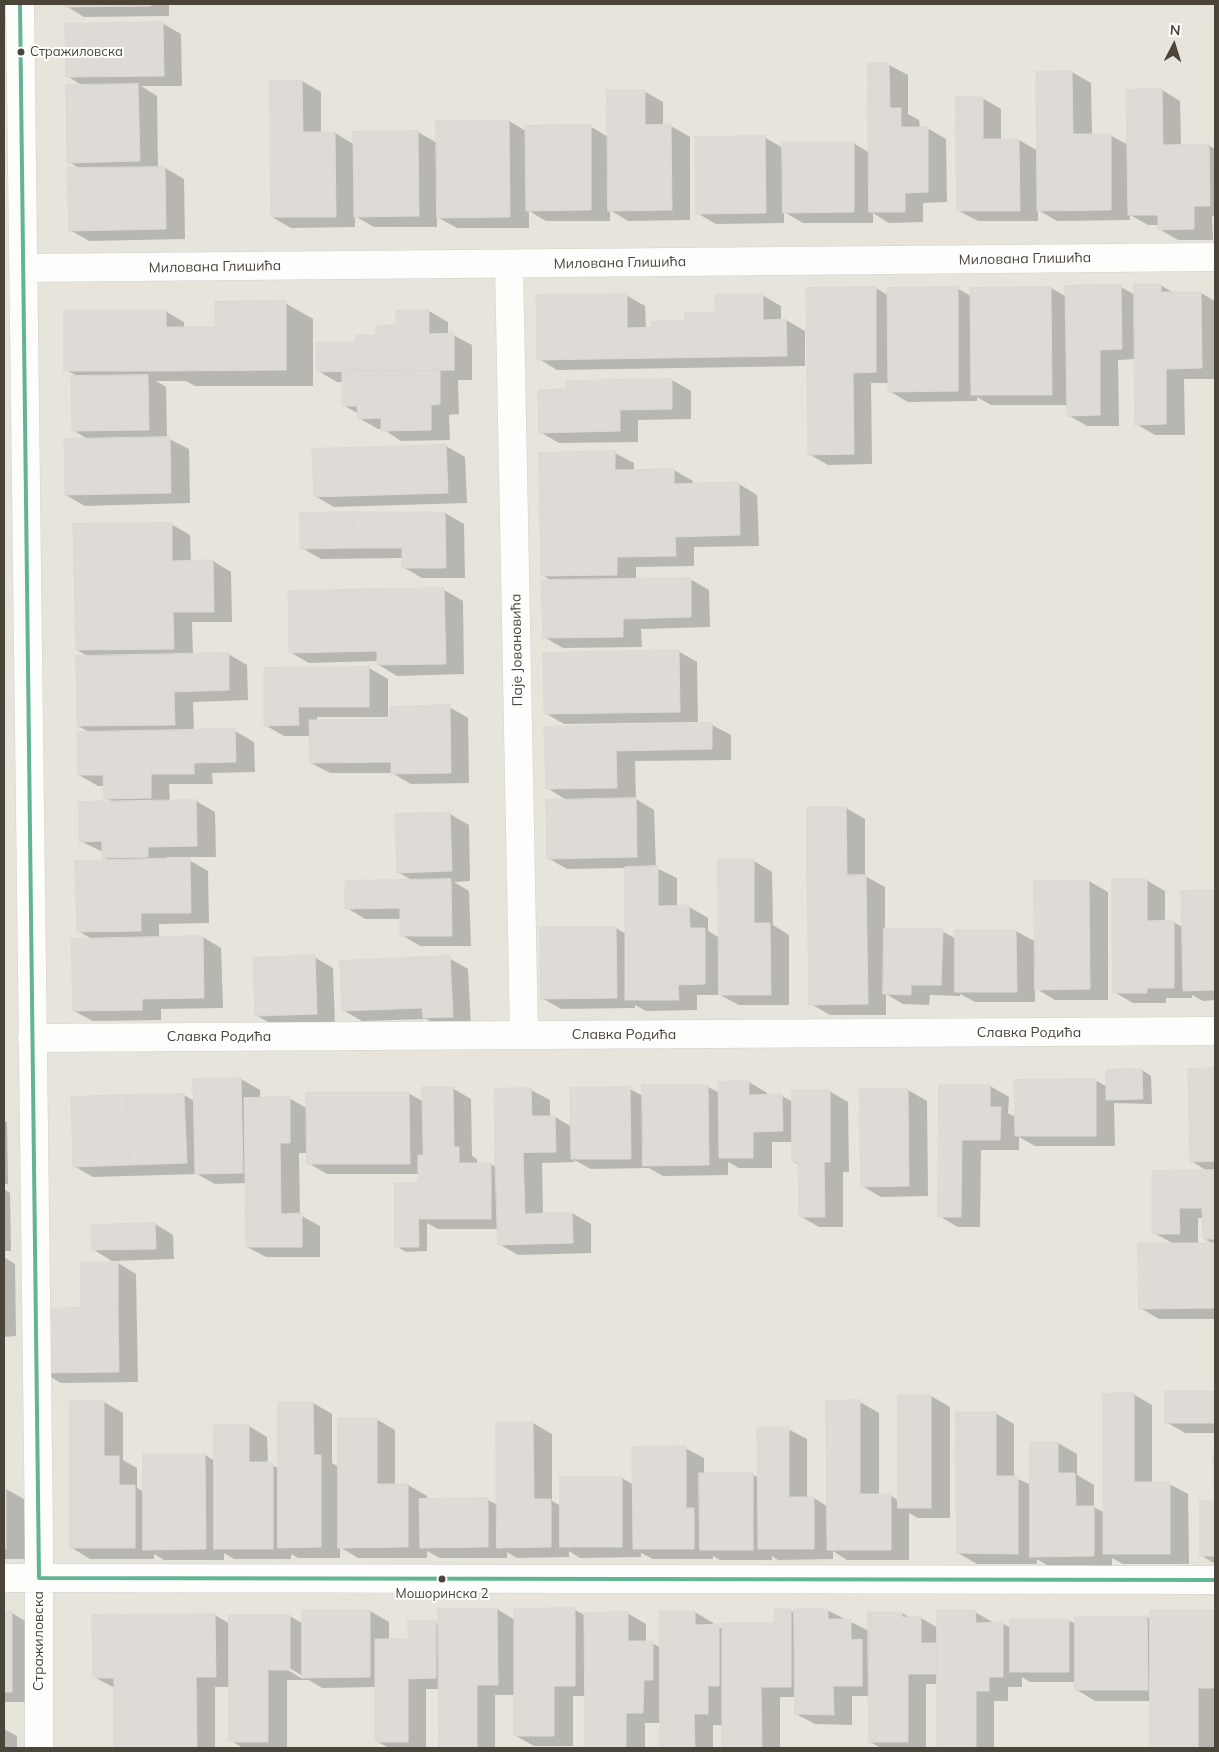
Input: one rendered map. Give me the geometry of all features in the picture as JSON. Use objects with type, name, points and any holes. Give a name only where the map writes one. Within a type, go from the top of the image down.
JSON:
[{"type":"street","name":"Стражиловска","points":[[20,4],[39,1578],[39,1748]]},
{"type":"street","name":"Милована Глишића","points":[[24,268],[1215,257]]},
{"type":"street","name":"Паје Јовановића","points":[[510,264],[524,1036]]},
{"type":"street","name":"Славка Родића","points":[[32,1038],[1215,1031]]},
{"type":"street","points":[[4,1578],[1215,1580]]},
{"type":"shaded area","points":[[4,4],[1215,4],[1215,1748],[4,1748]]},
{"type":"building","points":[[64,4],[151,4],[151,6],[64,7]]},
{"type":"building","points":[[163,22],[164,76],[66,77],[65,24]]},
{"type":"building","points":[[868,63],[889,63],[890,108],[901,108],[901,127],[928,127],[928,192],[905,193],[905,212],[869,212]]},
{"type":"building","points":[[1072,71],[1073,134],[1111,134],[1111,210],[1037,211],[1036,72]]},
{"type":"building","points":[[270,80],[302,80],[303,132],[335,132],[336,217],[271,217]]},
{"type":"building","points":[[138,84],[140,161],[67,163],[66,85]]},
{"type":"building","points":[[1162,89],[1163,145],[1209,144],[1210,206],[1194,206],[1194,229],[1158,230],[1158,215],[1128,215],[1126,90]]},
{"type":"building","points":[[607,90],[645,90],[645,125],[671,124],[672,210],[608,211]]},
{"type":"building","points":[[956,97],[983,97],[983,139],[1019,139],[1020,211],[957,211]]},
{"type":"building","points":[[436,120],[509,120],[510,217],[437,218]]},
{"type":"building","points":[[591,125],[591,210],[526,211],[525,126]]},
{"type":"building","points":[[418,131],[419,216],[354,217],[353,132]]},
{"type":"building","points":[[765,136],[766,213],[696,214],[695,137]]},
{"type":"building","points":[[782,142],[854,142],[854,212],[783,213]]},
{"type":"building","points":[[165,167],[166,229],[69,231],[67,168]]},
{"type":"building","points":[[1134,284],[1161,284],[1161,292],[1201,292],[1202,368],[1166,369],[1166,424],[1135,425]]},
{"type":"building","points":[[1121,285],[1122,349],[1100,350],[1100,415],[1067,416],[1065,286]]},
{"type":"building","points":[[876,287],[876,372],[853,373],[854,454],[808,455],[806,288]]},
{"type":"building","points":[[958,287],[958,391],[888,392],[887,288]]},
{"type":"building","points":[[1051,287],[1052,395],[971,395],[970,288]]},
{"type":"building","points":[[627,294],[627,328],[652,327],[652,321],[685,321],[684,312],[715,312],[715,294],[763,294],[763,320],[786,319],[787,356],[537,360],[536,295]]},
{"type":"building","points":[[286,301],[286,370],[166,371],[166,327],[215,327],[215,302]]},
{"type":"building","points":[[64,310],[166,310],[166,371],[64,371]]},
{"type":"building","points":[[429,310],[429,334],[454,333],[454,370],[317,372],[316,342],[355,342],[355,335],[376,335],[376,326],[396,325],[396,311]]},
{"type":"building","points":[[440,370],[440,404],[431,405],[431,430],[381,431],[381,418],[358,419],[357,406],[342,406],[342,371]]},
{"type":"building","points":[[148,375],[149,430],[72,431],[71,376]]},
{"type":"building","points":[[672,379],[672,409],[620,410],[620,431],[539,433],[538,390],[566,389],[566,381]]},
{"type":"building","points":[[170,437],[171,493],[65,495],[64,439]]},
{"type":"building","points":[[446,445],[448,493],[314,497],[312,449]]},
{"type":"building","points":[[615,451],[615,470],[674,469],[674,484],[739,482],[740,535],[675,537],[676,556],[617,557],[617,575],[541,576],[539,453]]},
{"type":"building","points":[[353,512],[445,512],[446,568],[402,568],[402,548],[354,548]]},
{"type":"building","points":[[353,512],[354,548],[300,549],[300,513]]},
{"type":"building","points":[[172,523],[172,561],[213,560],[214,612],[173,612],[174,649],[76,650],[73,524]]},
{"type":"building","points":[[691,578],[691,617],[623,619],[623,637],[543,638],[541,580]]},
{"type":"building","points":[[444,588],[446,664],[377,665],[377,651],[289,653],[288,591]]},
{"type":"building","points":[[679,650],[680,712],[544,714],[543,653]]},
{"type":"building","points":[[229,653],[229,690],[174,692],[175,725],[77,726],[76,656]]},
{"type":"building","points":[[369,667],[369,707],[298,707],[299,725],[264,726],[264,668]]},
{"type":"building","points":[[450,705],[451,773],[391,774],[391,762],[310,763],[309,720],[390,719],[390,707]]},
{"type":"building","points":[[712,723],[712,749],[616,751],[617,788],[546,789],[544,727]]},
{"type":"building","points":[[235,729],[236,762],[194,763],[194,774],[151,774],[151,798],[104,799],[103,775],[78,775],[77,732]]},
{"type":"building","points":[[636,798],[637,857],[547,859],[546,800]]},
{"type":"building","points":[[196,800],[197,846],[148,847],[148,857],[102,858],[102,841],[79,842],[79,802]]},
{"type":"building","points":[[807,807],[846,807],[847,875],[807,876]]},
{"type":"building","points":[[450,813],[452,871],[397,873],[395,814]]},
{"type":"building","points":[[190,858],[191,913],[141,913],[141,931],[77,932],[75,861]]},
{"type":"building","points":[[718,859],[754,859],[754,923],[770,923],[771,995],[719,995]]},
{"type":"building","points":[[658,866],[658,906],[689,905],[690,928],[705,928],[705,984],[678,985],[679,1000],[625,1000],[625,867]]},
{"type":"building","points":[[866,875],[868,1004],[809,1005],[807,876]]},
{"type":"building","points":[[451,879],[452,936],[400,936],[400,908],[345,909],[345,881]]},
{"type":"building","points":[[1112,879],[1147,879],[1147,921],[1174,920],[1174,988],[1147,988],[1147,993],[1113,993]]},
{"type":"building","points":[[1034,880],[1089,880],[1090,989],[1035,990]]},
{"type":"building","points":[[1215,890],[1215,990],[1183,991],[1181,891]]},
{"type":"building","points":[[540,927],[616,927],[617,998],[541,999]]},
{"type":"building","points":[[884,928],[943,929],[941,985],[911,985],[911,995],[883,994]]},
{"type":"building","points":[[955,930],[1016,930],[1017,992],[955,992]]},
{"type":"building","points":[[203,936],[204,998],[142,999],[142,1010],[73,1011],[71,939]]},
{"type":"building","points":[[315,955],[317,1014],[255,1016],[253,958]]},
{"type":"building","points":[[450,956],[453,1017],[423,1018],[422,1008],[342,1011],[340,961]]},
{"type":"building","points":[[1215,1068],[1215,1161],[1190,1162],[1188,1069]]},
{"type":"building","points":[[1142,1069],[1143,1099],[1106,1100],[1106,1070]]},
{"type":"building","points":[[241,1078],[243,1173],[195,1174],[193,1079]]},
{"type":"building","points":[[1096,1079],[1096,1136],[1015,1136],[1014,1080]]},
{"type":"building","points":[[749,1081],[749,1095],[782,1094],[783,1131],[753,1132],[753,1158],[719,1158],[718,1082]]},
{"type":"building","points":[[642,1085],[708,1085],[709,1165],[643,1166]]},
{"type":"building","points":[[939,1085],[990,1085],[990,1107],[1001,1107],[1000,1140],[962,1140],[961,1217],[938,1217]]},
{"type":"building","points":[[422,1087],[453,1087],[454,1147],[459,1147],[459,1163],[491,1163],[491,1219],[418,1219],[418,1155],[423,1155]]},
{"type":"building","points":[[630,1087],[631,1159],[571,1159],[570,1088]]},
{"type":"building","points":[[531,1088],[532,1116],[555,1116],[556,1152],[495,1153],[494,1089]]},
{"type":"building","points":[[860,1089],[908,1089],[909,1186],[861,1187]]},
{"type":"building","points":[[792,1090],[830,1090],[830,1162],[824,1162],[825,1217],[799,1217],[798,1162],[792,1162]]},
{"type":"building","points":[[306,1092],[409,1092],[410,1164],[307,1164]]},
{"type":"building","points":[[184,1094],[187,1163],[129,1165],[127,1095]]},
{"type":"building","points":[[127,1095],[129,1165],[73,1167],[71,1097]]},
{"type":"building","points":[[290,1097],[290,1143],[280,1143],[281,1214],[302,1213],[302,1247],[246,1247],[244,1098]]},
{"type":"building","points":[[495,1153],[523,1153],[525,1214],[572,1212],[573,1243],[498,1245]]},
{"type":"building","points":[[1215,1170],[1215,1239],[1203,1239],[1202,1208],[1179,1208],[1180,1234],[1152,1234],[1152,1171]]},
{"type":"building","points":[[395,1183],[418,1183],[419,1247],[395,1247]]},
{"type":"building","points":[[155,1223],[156,1249],[92,1250],[91,1225]]},
{"type":"building","points":[[1138,1243],[1215,1243],[1215,1308],[1139,1309]]},
{"type":"building","points":[[118,1262],[118,1307],[81,1308],[81,1263]]},
{"type":"building","points":[[118,1307],[119,1372],[41,1373],[40,1309]]},
{"type":"building","points":[[1165,1391],[1215,1391],[1215,1423],[1165,1423]]},
{"type":"building","points":[[1134,1393],[1134,1482],[1170,1482],[1170,1554],[1103,1554],[1103,1394]]},
{"type":"building","points":[[898,1395],[931,1395],[931,1508],[898,1508]]},
{"type":"building","points":[[860,1400],[860,1494],[891,1494],[891,1550],[827,1550],[826,1401]]},
{"type":"building","points":[[70,1401],[104,1401],[104,1456],[119,1456],[119,1485],[135,1485],[135,1548],[70,1548]]},
{"type":"building","points":[[278,1402],[313,1402],[314,1455],[321,1455],[321,1547],[278,1548]]},
{"type":"building","points":[[956,1412],[996,1412],[996,1476],[1018,1476],[1018,1554],[957,1553]]},
{"type":"building","points":[[338,1418],[377,1418],[377,1484],[408,1484],[408,1547],[338,1548]]},
{"type":"building","points":[[496,1422],[533,1422],[534,1499],[551,1499],[551,1547],[497,1548]]},
{"type":"building","points":[[214,1425],[249,1425],[249,1462],[273,1462],[273,1549],[214,1549]]},
{"type":"building","points":[[789,1427],[789,1497],[814,1497],[814,1549],[758,1549],[757,1428]]},
{"type":"building","points":[[1030,1442],[1058,1442],[1058,1473],[1075,1473],[1076,1506],[1094,1506],[1094,1556],[1030,1557]]},
{"type":"building","points":[[686,1446],[686,1508],[694,1508],[694,1549],[633,1549],[632,1447]]},
{"type":"building","points":[[1213,1451],[1215,1451],[1215,1489],[1214,1489]]},
{"type":"building","points":[[143,1454],[205,1454],[206,1549],[143,1550]]},
{"type":"building","points":[[699,1473],[753,1473],[753,1550],[700,1550]]},
{"type":"building","points":[[560,1477],[622,1477],[622,1547],[560,1547]]},
{"type":"building","points":[[4,1487],[6,1487],[6,1549],[4,1549]]},
{"type":"building","points":[[488,1498],[488,1547],[420,1548],[419,1499]]},
{"type":"building","points":[[1200,1501],[1215,1501],[1215,1556],[1200,1556]]},
{"type":"building","points":[[438,1608],[497,1608],[498,1685],[477,1685],[477,1748],[439,1748]]},
{"type":"building","points":[[575,1608],[575,1686],[554,1686],[554,1736],[514,1736],[514,1609]]},
{"type":"building","points":[[775,1609],[791,1609],[791,1687],[761,1687],[762,1748],[722,1748],[722,1623],[774,1623]]},
{"type":"building","points":[[794,1609],[828,1609],[828,1619],[851,1619],[851,1640],[862,1639],[862,1686],[833,1686],[834,1715],[795,1714]]},
{"type":"building","points":[[302,1610],[370,1610],[370,1677],[302,1678]]},
{"type":"building","points":[[937,1610],[975,1610],[976,1623],[1003,1622],[1003,1677],[989,1677],[989,1691],[976,1691],[976,1748],[937,1748]]},
{"type":"building","points":[[1150,1610],[1214,1610],[1214,1688],[1198,1688],[1198,1748],[1150,1748]]},
{"type":"building","points":[[4,1611],[12,1611],[12,1692],[4,1692]]},
{"type":"building","points":[[660,1611],[695,1611],[695,1625],[719,1624],[719,1686],[708,1686],[708,1714],[694,1714],[695,1748],[660,1748]]},
{"type":"building","points":[[628,1612],[628,1641],[653,1641],[653,1680],[644,1680],[643,1713],[626,1713],[626,1748],[585,1748],[584,1613]]},
{"type":"building","points":[[868,1612],[902,1612],[902,1617],[921,1617],[921,1643],[936,1643],[936,1674],[908,1674],[908,1742],[869,1742]]},
{"type":"building","points":[[215,1614],[216,1677],[196,1677],[197,1748],[114,1748],[114,1678],[93,1678],[92,1615]]},
{"type":"building","points":[[229,1615],[290,1615],[290,1670],[268,1670],[268,1742],[229,1742]]},
{"type":"building","points":[[1075,1616],[1147,1616],[1148,1690],[1075,1690]]},
{"type":"building","points":[[1010,1619],[1069,1619],[1069,1672],[1010,1672]]},
{"type":"building","points":[[408,1621],[436,1621],[436,1678],[408,1679],[408,1742],[375,1742],[375,1639],[408,1639]]},
{"type":"transit line","points":[[20,4],[39,1578],[1215,1580]]},
{"type":"place","name":"Стражиловска","points":[[21,52]]},
{"type":"place","name":"Мошоринска 2","points":[[442,1579]]}]
